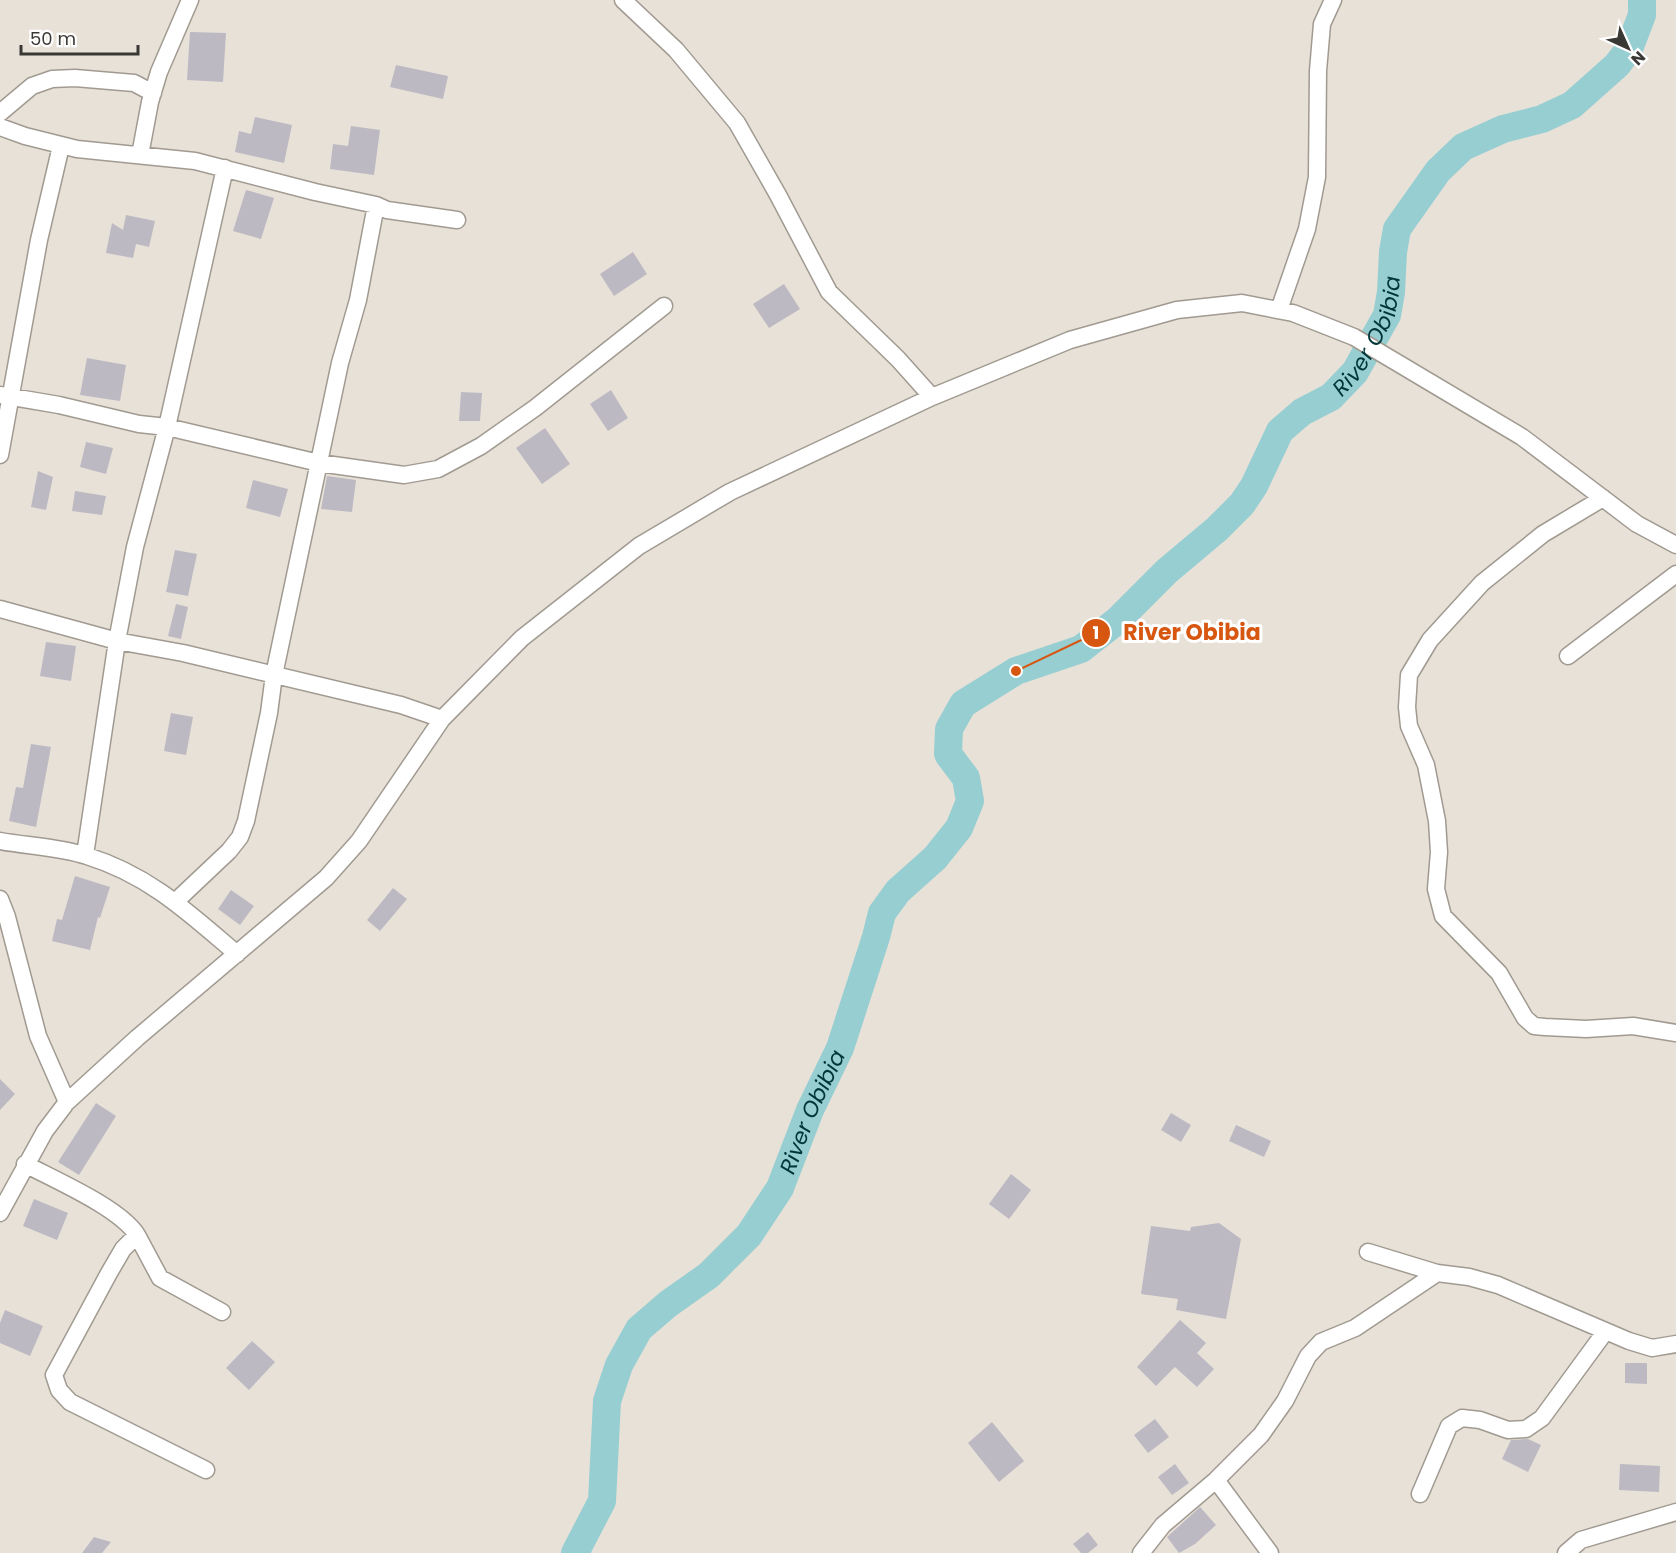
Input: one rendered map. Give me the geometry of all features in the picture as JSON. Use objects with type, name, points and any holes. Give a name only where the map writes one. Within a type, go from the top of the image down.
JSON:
[{"type":"street","points":[[140,155],[159,72],[190,0]]},
{"type":"street","points":[[623,0],[676,50],[737,123],[829,292],[898,359],[932,397]]},
{"type":"street","points":[[1279,310],[1307,229],[1317,177],[1318,71],[1322,24],[1333,0]]},
{"type":"street","points":[[0,113],[32,86],[52,79],[75,78],[134,83],[153,93]]},
{"type":"street","points":[[0,127],[61,146],[195,161],[376,205],[387,210],[457,220]]},
{"type":"street","points":[[0,455],[6,396],[61,146]]},
{"type":"street","points":[[85,855],[117,641],[135,547],[167,427],[225,168]]},
{"type":"street","points":[[176,902],[229,851],[240,837],[246,821],[269,713],[273,675],[340,363],[358,300],[376,205]]},
{"type":"street","points":[[0,1213],[45,1131],[67,1102],[136,1038],[326,878],[359,841],[442,719],[522,638],[639,546],[730,492],[932,397],[1070,340],[1177,310],[1242,303],[1293,312],[1354,337],[1522,437],[1637,524],[1676,545]]},
{"type":"street","points":[[6,396],[60,405],[139,424],[167,427],[319,463],[404,475],[438,469],[481,446],[535,408],[664,306]]},
{"type":"street","points":[[1603,498],[1543,534],[1482,584],[1430,640],[1409,675],[1407,707],[1409,726],[1426,765],[1437,821],[1439,852],[1436,889],[1443,916],[1499,973],[1525,1018],[1534,1026],[1586,1029],[1633,1026],[1676,1033]]},
{"type":"street","points":[[1568,656],[1676,574]]},
{"type":"street","points":[[0,609],[117,641],[183,653],[401,705],[442,719]]},
{"type":"street","points":[[0,842],[85,855],[129,871],[176,902],[237,954]]},
{"type":"street","points":[[0,899],[7,917],[38,1036],[67,1102]]},
{"type":"street","points":[[26,1164],[117,1213],[132,1226],[160,1278],[222,1312]]},
{"type":"street","points":[[137,1235],[123,1249],[54,1376],[58,1390],[70,1402],[206,1470]]},
{"type":"street","points":[[1368,1252],[1437,1273],[1498,1285],[1605,1332],[1652,1348],[1676,1344]]},
{"type":"street","points":[[1141,1553],[1163,1526],[1216,1480],[1261,1435],[1285,1401],[1308,1356],[1321,1342],[1355,1328],[1437,1273]]},
{"type":"street","points":[[1419,1494],[1449,1426],[1462,1418],[1480,1420],[1508,1431],[1526,1429],[1542,1418],[1605,1332]]},
{"type":"street","points":[[1216,1480],[1270,1553]]},
{"type":"street","points":[[1566,1553],[1581,1540],[1676,1512]]},
{"type":"building","points":[[190,32],[226,33],[223,82],[187,80]]},
{"type":"building","points":[[396,65],[448,76],[443,99],[390,87]]},
{"type":"building","points":[[255,117],[292,125],[284,163],[235,152],[239,131],[251,134]]},
{"type":"building","points":[[351,126],[380,130],[374,175],[330,169],[333,144],[348,146]]},
{"type":"building","points":[[246,190],[274,198],[261,239],[233,231]]},
{"type":"building","points":[[126,215],[155,221],[149,247],[136,244],[133,258],[106,253],[112,223],[123,230]]},
{"type":"building","points":[[633,252],[647,274],[614,296],[600,274]]},
{"type":"building","points":[[784,284],[800,309],[769,328],[753,304]]},
{"type":"building","points":[[87,358],[126,365],[120,401],[80,395]]},
{"type":"building","points":[[611,390],[628,418],[608,431],[590,404]]},
{"type":"building","points":[[461,392],[482,393],[480,421],[459,421]]},
{"type":"building","points":[[545,428],[570,464],[542,484],[516,448]]},
{"type":"building","points":[[86,442],[113,448],[106,474],[80,467]]},
{"type":"building","points":[[38,471],[53,477],[46,510],[31,507]]},
{"type":"building","points":[[327,476],[356,480],[352,512],[321,509]]},
{"type":"building","points":[[253,480],[288,489],[280,517],[246,508]]},
{"type":"building","points":[[75,491],[106,496],[102,515],[72,511]]},
{"type":"building","points":[[175,550],[197,554],[188,596],[166,592]]},
{"type":"building","points":[[176,604],[188,607],[181,639],[168,636]]},
{"type":"building","points":[[46,642],[76,646],[71,681],[40,676]]},
{"type":"building","points":[[171,713],[193,717],[186,755],[164,751]]},
{"type":"building","points":[[31,744],[51,747],[36,827],[9,821],[16,787],[23,788]]},
{"type":"building","points":[[75,876],[110,887],[100,918],[98,917],[90,950],[52,941],[57,919],[62,920]]},
{"type":"building","points":[[393,888],[407,899],[380,931],[367,920]]},
{"type":"building","points":[[231,890],[254,906],[240,925],[218,909]]},
{"type":"building","points":[[0,1079],[15,1094],[0,1110]]},
{"type":"building","points":[[96,1103],[116,1116],[79,1175],[58,1162]]},
{"type":"building","points":[[1171,1113],[1191,1125],[1181,1142],[1161,1130]]},
{"type":"building","points":[[1236,1125],[1271,1141],[1264,1157],[1229,1141]]},
{"type":"building","points":[[1011,1174],[1031,1190],[1009,1219],[989,1204]]},
{"type":"building","points":[[34,1199],[68,1213],[57,1240],[23,1226]]},
{"type":"building","points":[[1219,1223],[1241,1239],[1226,1319],[1176,1310],[1178,1299],[1141,1294],[1151,1226],[1190,1231],[1191,1227]]},
{"type":"building","points":[[5,1310],[43,1326],[30,1356],[0,1343],[0,1323]]},
{"type":"building","points":[[1180,1320],[1206,1343],[1197,1353],[1214,1369],[1197,1387],[1175,1367],[1156,1386],[1137,1367]]},
{"type":"building","points":[[252,1341],[275,1362],[249,1390],[226,1368]]},
{"type":"building","points":[[1625,1363],[1647,1363],[1647,1384],[1625,1383]]},
{"type":"building","points":[[1155,1419],[1169,1437],[1148,1453],[1134,1435]]},
{"type":"building","points":[[992,1422],[1024,1461],[999,1482],[968,1443]]},
{"type":"building","points":[[1528,1439],[1541,1445],[1528,1472],[1502,1459],[1511,1440]]},
{"type":"building","points":[[1175,1464],[1189,1483],[1172,1495],[1158,1477]]},
{"type":"building","points":[[1620,1464],[1660,1466],[1659,1492],[1619,1490]]},
{"type":"building","points":[[1200,1507],[1216,1525],[1195,1544],[1179,1553],[1167,1537]]},
{"type":"building","points":[[1088,1532],[1098,1545],[1088,1553],[1081,1553],[1073,1544]]},
{"type":"building","points":[[94,1537],[111,1542],[102,1553],[82,1553]]},
{"type":"waterway","name":"River Obibia","points":[[575,1553],[602,1501],[607,1401],[619,1365],[639,1329],[668,1304],[709,1275],[749,1235],[780,1188],[810,1110],[840,1048],[882,913],[898,891],[935,858],[959,828],[970,801],[966,778],[948,754],[949,729],[963,704],[1016,671],[1081,649],[1118,620],[1167,571],[1217,529],[1242,504],[1254,486],[1280,431],[1302,412],[1331,397],[1355,372],[1387,315],[1397,229],[1438,171],[1463,147],[1503,129],[1542,119],[1572,105],[1617,65],[1629,49],[1642,15],[1642,0]]},
{"type":"place","name":"River Obibia","points":[[1016,671]]}]
